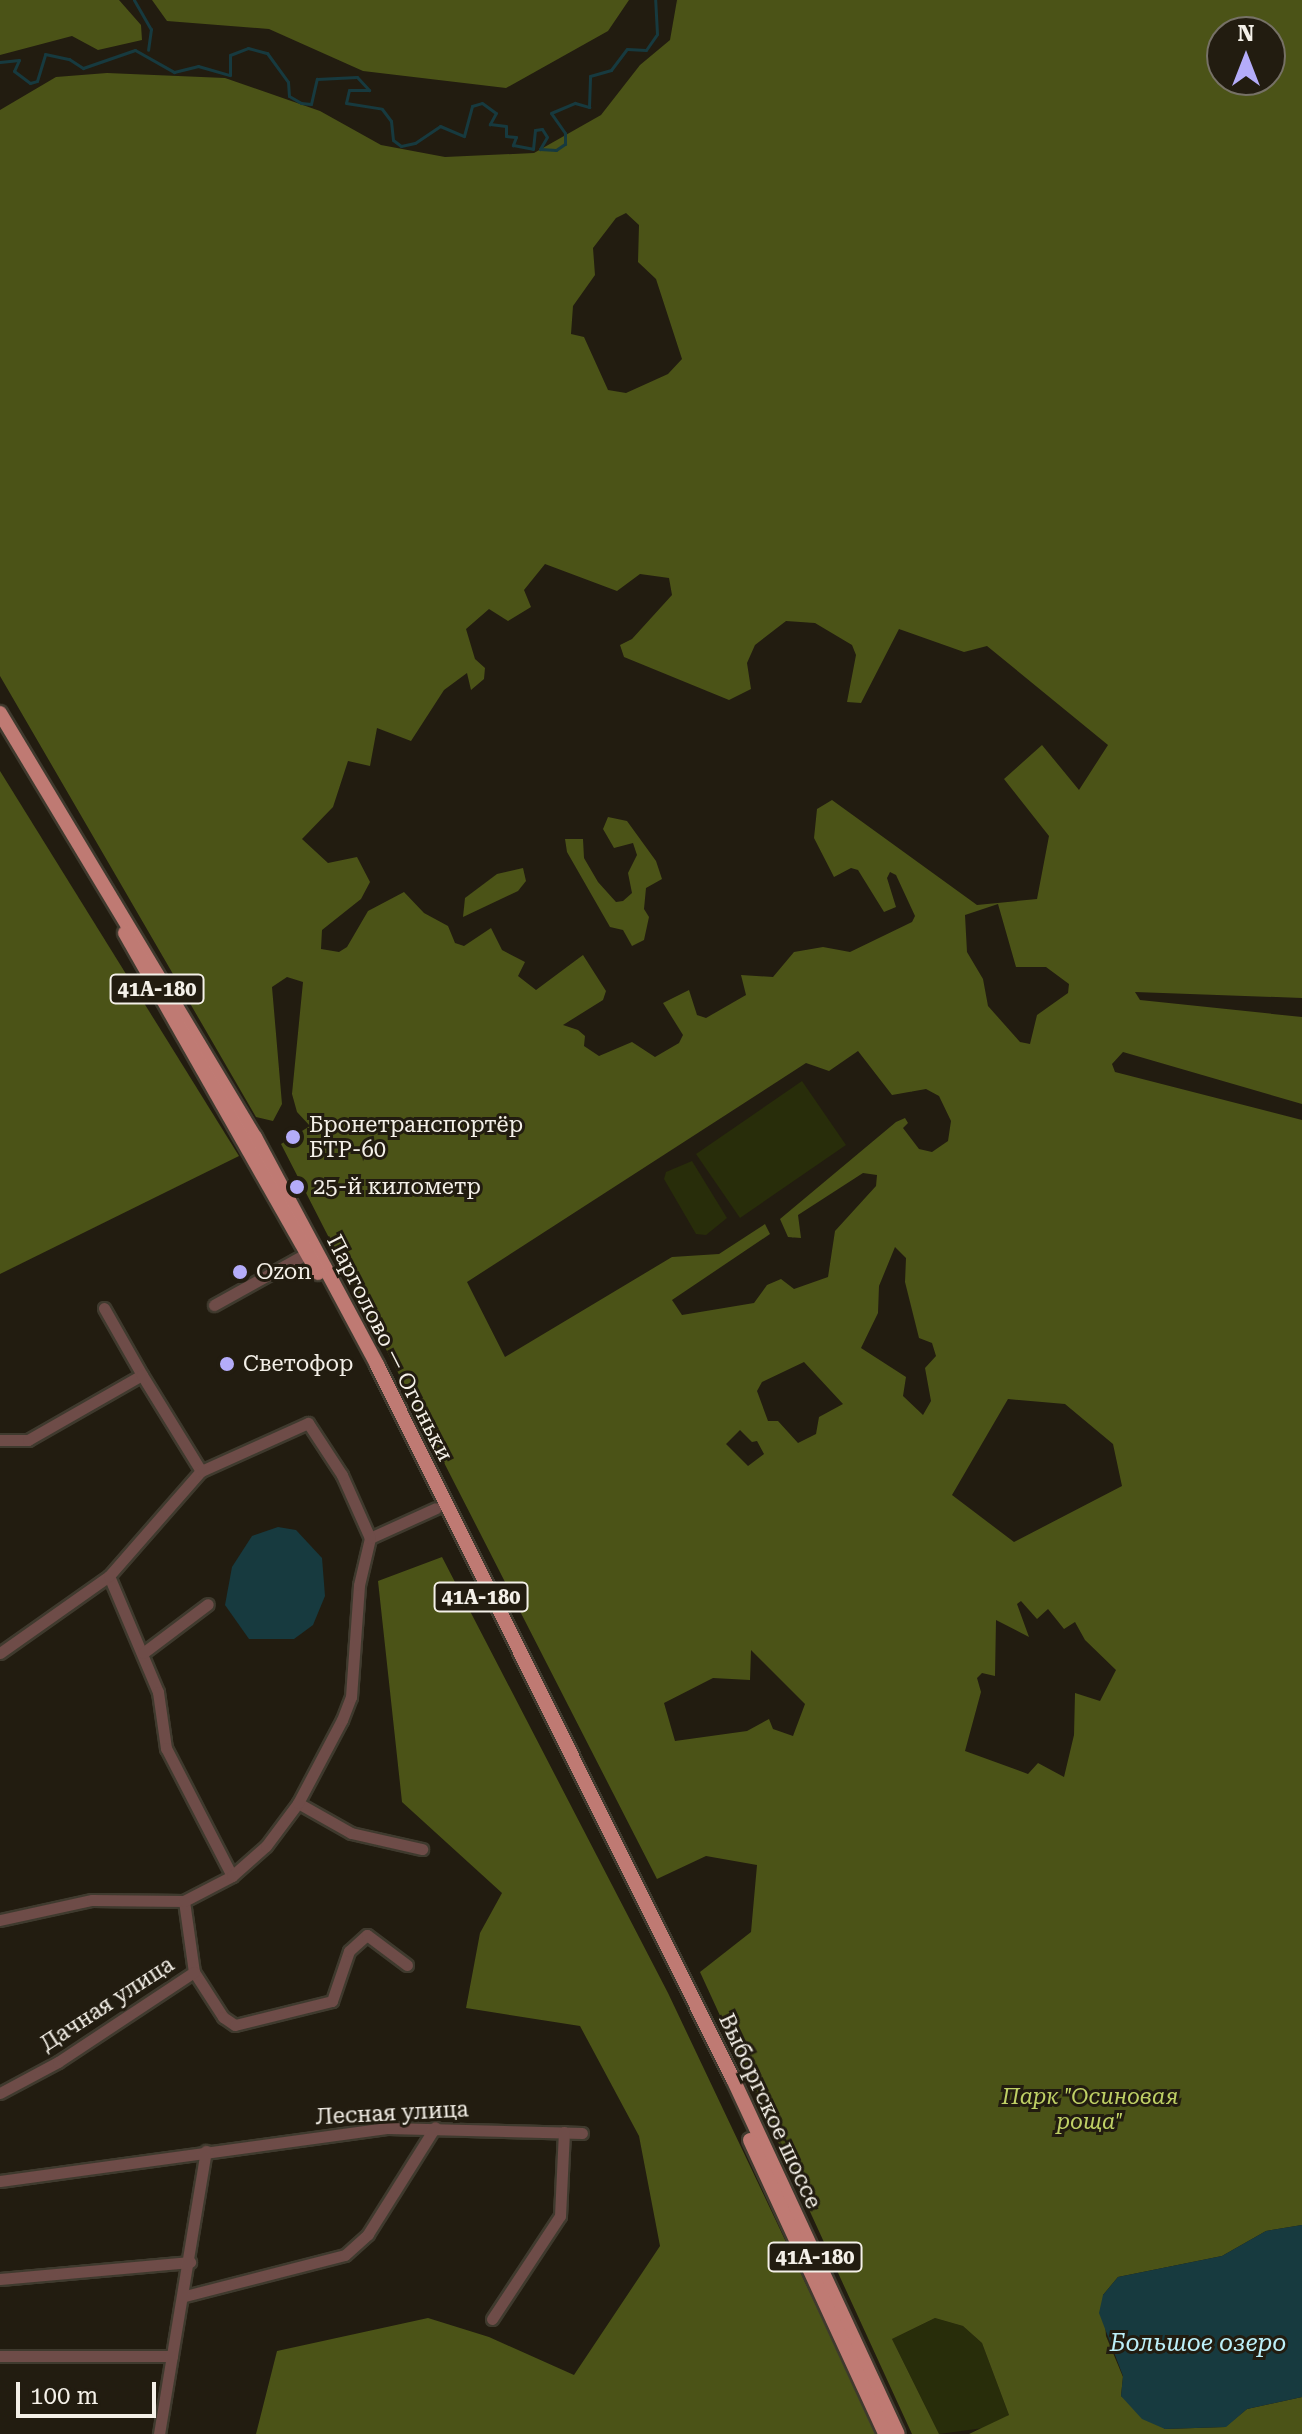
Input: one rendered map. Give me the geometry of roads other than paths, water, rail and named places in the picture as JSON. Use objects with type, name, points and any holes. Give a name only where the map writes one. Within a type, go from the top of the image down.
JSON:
[{"type":"main road","name":"Парголово — Огоньки","points":[[0,713],[131,924],[311,1251],[659,1940]]},
{"type":"main road","name":"Парголово — Огоньки","points":[[0,731],[122,928],[311,1251],[436,1508],[659,1940]]},
{"type":"main road","name":"Выборгское шоссе","points":[[659,1940],[885,2434]]},
{"type":"main road","name":"Выборгское шоссе","points":[[659,1940],[733,2079],[898,2434]]},
{"type":"street","points":[[214,1305],[311,1251]]},
{"type":"street","points":[[104,1308],[201,1471]]},
{"type":"street","points":[[0,1440],[28,1440],[142,1375]]},
{"type":"street","points":[[0,1653],[109,1576],[201,1471],[308,1423],[342,1475],[370,1538],[359,1585],[351,1697],[298,1803],[266,1846],[232,1876],[184,1901],[92,1900],[0,1920]]},
{"type":"street","points":[[370,1538],[436,1508]]},
{"type":"street","points":[[109,1576],[117,1604],[143,1653],[158,1692],[166,1748],[232,1876]]},
{"type":"street","points":[[143,1653],[208,1604]]},
{"type":"street","points":[[298,1803],[351,1833],[422,1849]]},
{"type":"street","points":[[184,1901],[194,1972],[223,2017],[235,2025],[332,2001],[349,1951],[367,1935],[407,1965]]},
{"type":"street","name":"Дачная улица","points":[[0,2093],[58,2062],[194,1972]]},
{"type":"street","points":[[185,2296],[345,2255],[368,2234],[435,2127]]},
{"type":"street","name":"Лесная улица","points":[[0,2181],[312,2136],[435,2127],[582,2133]]},
{"type":"street","points":[[492,2319],[560,2216],[564,2132]]},
{"type":"street","points":[[159,2434],[185,2296],[206,2151]]},
{"type":"street","points":[[0,2279],[190,2262]]},
{"type":"street","points":[[0,2356],[172,2356]]},
{"type":"water","points":[[278,1527],[296,1530],[322,1558],[325,1596],[313,1625],[294,1639],[249,1639],[225,1605],[232,1567],[252,1536]]},
{"type":"water","name":"Большое озеро","points":[[1302,2225],[1302,2397],[1247,2409],[1226,2427],[1165,2429],[1142,2419],[1121,2396],[1123,2376],[1099,2313],[1103,2295],[1118,2277],[1222,2256],[1266,2231]]},
{"type":"waterway","points":[[134,0],[151,29],[148,50]]},
{"type":"waterway","points":[[0,62],[19,60],[14,71],[30,83],[37,81],[45,54],[69,59],[83,68],[135,50],[174,72],[198,66],[230,75],[230,55],[248,48],[267,53],[288,82],[289,96],[301,103],[311,104],[317,79],[357,77],[369,90],[349,90],[346,103],[382,109],[391,121],[393,140],[401,146],[415,143],[440,126],[464,136],[472,106],[482,103],[496,113],[490,124],[506,126],[506,136],[516,137],[513,145],[533,149],[535,130],[542,129],[547,137],[540,149],[556,150],[565,144],[565,133],[551,113],[575,103],[589,107],[590,76],[611,70],[627,49],[646,50],[657,34],[655,0]]},
{"type":"place","name":"Бронетранспортёр БТР-60","points":[[293,1137]]},
{"type":"place","name":"25-й километр","points":[[297,1187]]},
{"type":"place","name":"Ozon","points":[[240,1272]]},
{"type":"place","name":"Светофор","points":[[227,1364]]},
{"type":"park label","name":"Парк \"Осиновая роща\"","points":[[1090,2108]]}]
